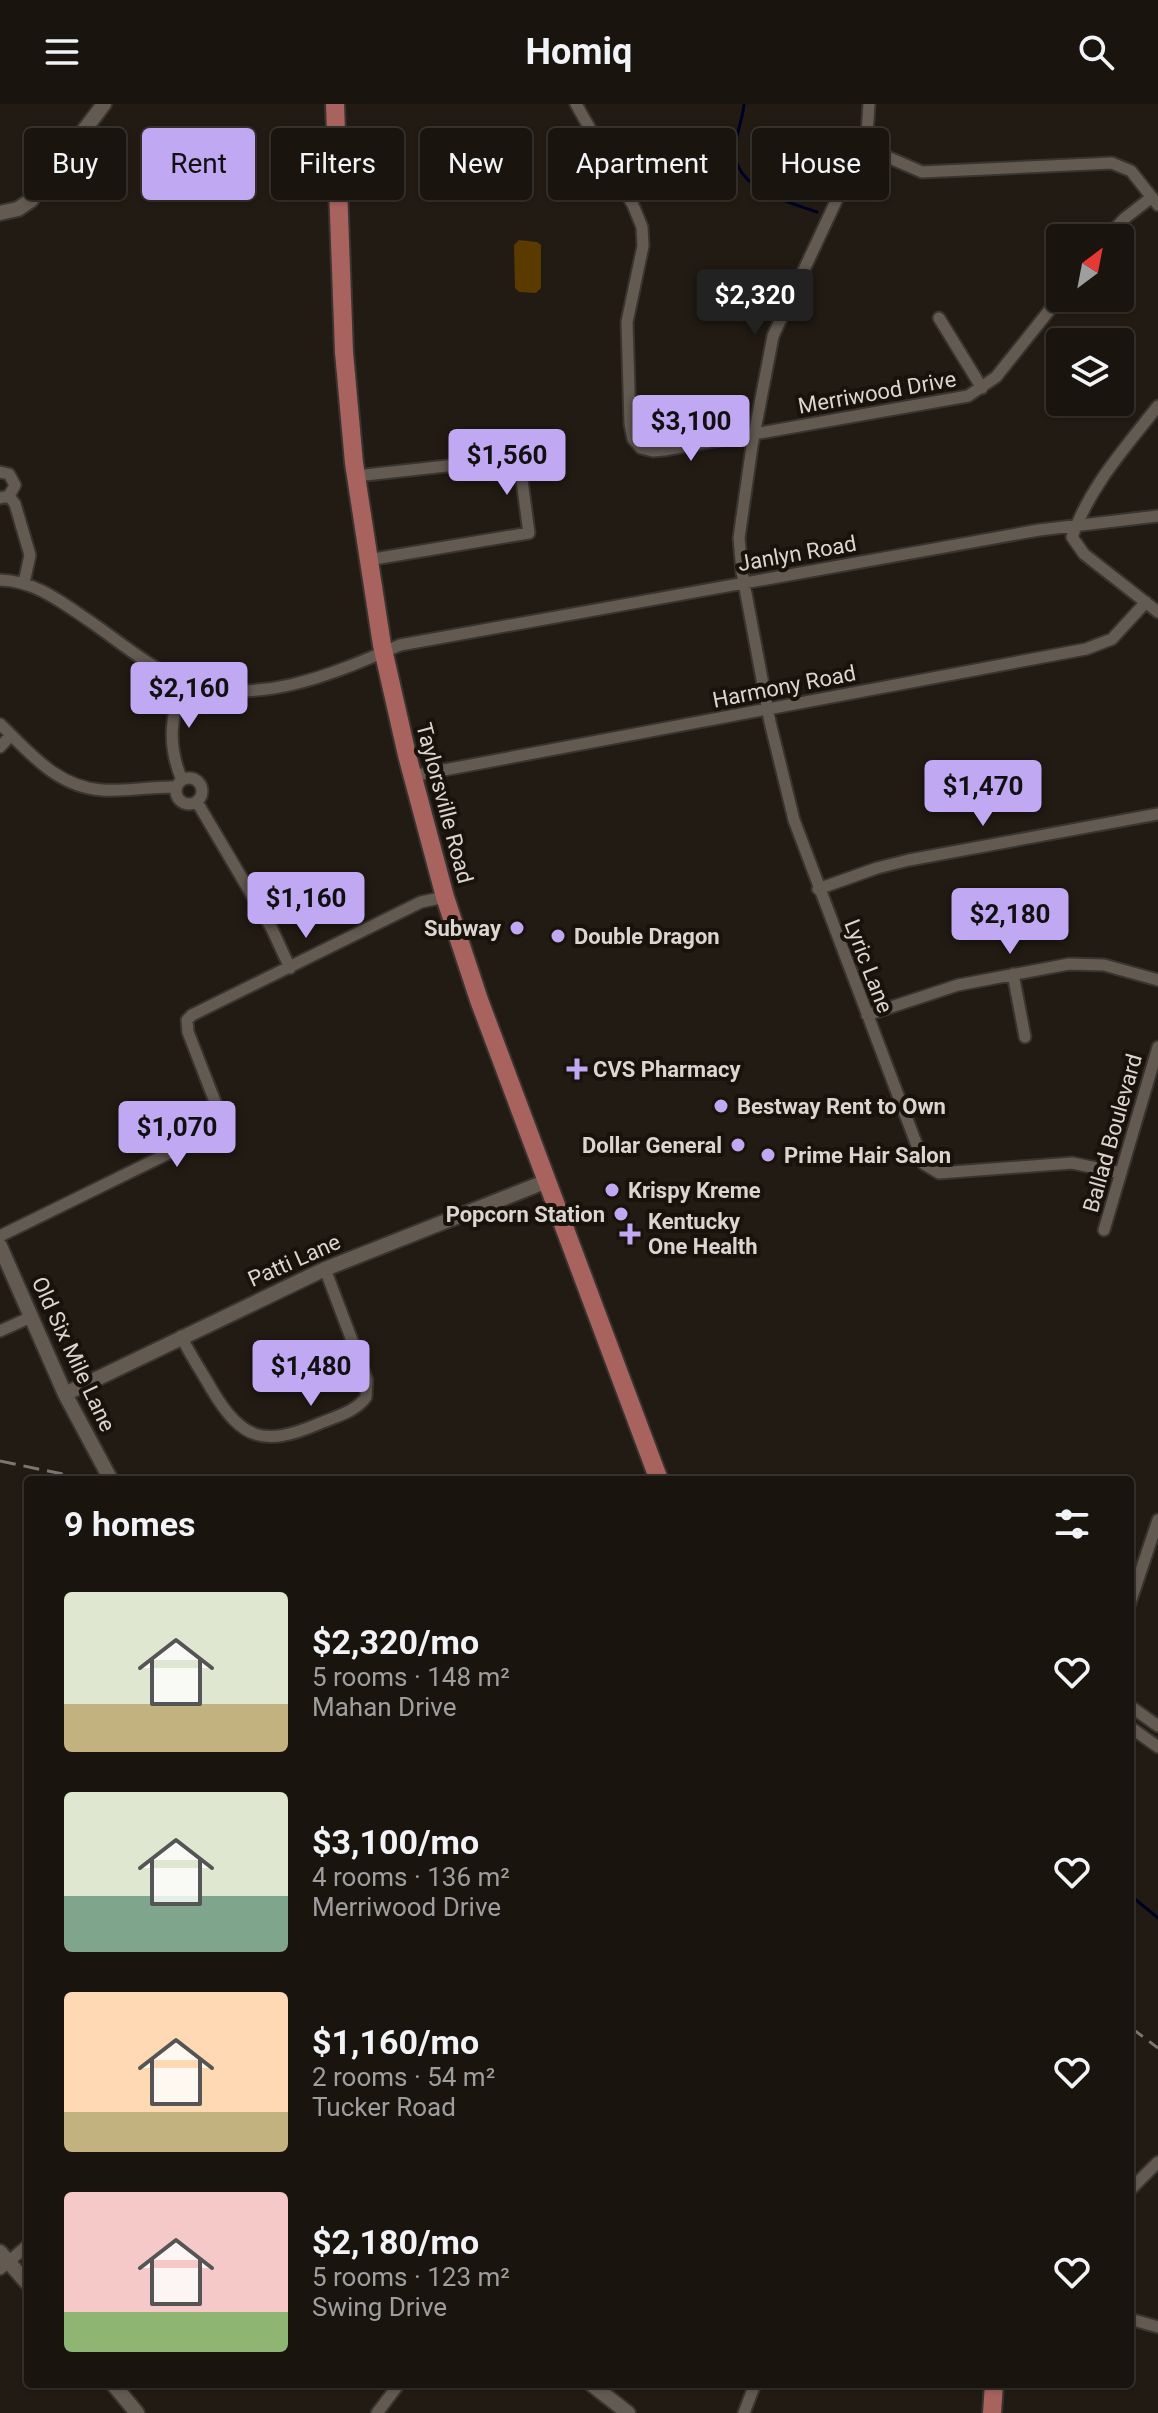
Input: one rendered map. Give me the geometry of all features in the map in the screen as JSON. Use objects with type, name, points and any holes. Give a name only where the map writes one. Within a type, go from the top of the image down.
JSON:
[{"type":"main road","name":"Taylorsville Road","points":[[335,104],[344,354],[356,476],[383,652],[412,776],[445,897],[479,1000],[658,1476]]},
{"type":"main road","points":[[992,2413],[994,2388]]},
{"type":"street","points":[[0,213],[18,209],[31,200],[104,104]]},
{"type":"street","name":"Merriwood Drive","points":[[576,104],[633,205],[642,227],[643,246],[627,322],[630,424],[633,439],[641,448],[653,451],[968,396],[996,377],[1048,312]]},
{"type":"street","name":"Lyric Lane","points":[[869,104],[869,128]]},
{"type":"street","points":[[889,158],[922,172],[1112,163],[1131,171],[1155,201],[1119,224]]},
{"type":"street","name":"Lyric Lane","points":[[837,200],[773,336],[739,528],[744,583],[768,709],[794,820],[921,1158],[929,1169],[945,1174],[1072,1163],[1121,1173]]},
{"type":"street","points":[[939,318],[982,388]]},
{"type":"street","points":[[1158,406],[1096,484],[1072,537],[1084,554],[1158,612]]},
{"type":"street","points":[[356,476],[519,458],[529,533],[368,560]]},
{"type":"street","points":[[0,472],[9,474],[14,481],[14,489],[4,497],[15,504],[30,555],[24,583]]},
{"type":"street","name":"Janlyn Road","points":[[0,580],[24,583],[51,595],[149,661],[185,681],[219,689],[261,691],[339,671],[415,642],[1076,525],[1158,516]]},
{"type":"street","name":"Harmony Road","points":[[412,776],[1086,649],[1112,639],[1146,602]]},
{"type":"street","points":[[0,724],[53,774],[79,787],[111,790],[179,783],[190,778],[201,786],[202,795],[197,802],[189,804],[181,802],[176,795],[179,783],[171,734],[173,712],[185,681]]},
{"type":"street","points":[[0,747],[11,735]]},
{"type":"street","points":[[197,802],[272,929],[290,968]]},
{"type":"street","points":[[818,889],[909,860],[1158,814]]},
{"type":"street","points":[[0,1236],[218,1129],[221,1117],[188,1032],[187,1020],[197,1012],[421,902],[445,897]]},
{"type":"street","points":[[867,1015],[930,992],[1083,963],[1104,965],[1158,980]]},
{"type":"street","points":[[1013,974],[1025,1037]]},
{"type":"street","name":"Ballad Boulevard","points":[[1104,1230],[1158,1047]]},
{"type":"street","name":"Patti Lane","points":[[65,1394],[325,1269],[547,1181]]},
{"type":"street","name":"Old Six Mile Lane","points":[[0,1246],[65,1394],[109,1476]]},
{"type":"street","points":[[181,1336],[230,1418],[253,1434],[270,1438],[295,1434],[356,1408],[366,1397],[367,1380],[325,1269]]},
{"type":"street","points":[[0,1331],[31,1317]]},
{"type":"street","points":[[1134,1591],[1158,1520]]},
{"type":"street","points":[[1134,1709],[1158,1726]]},
{"type":"street","points":[[1134,1730],[1158,1747]]},
{"type":"street","points":[[1134,2186],[1158,2162]]},
{"type":"street","points":[[24,2248],[3,2261],[24,2280]]},
{"type":"street","points":[[1134,2320],[1158,2327]]},
{"type":"street","points":[[116,2388],[137,2413]]},
{"type":"street","points":[[377,2413],[396,2388]]},
{"type":"street","points":[[596,2388],[628,2413]]},
{"type":"street","points":[[744,2413],[753,2388]]},
{"type":"shaded area","points":[[519,240],[541,245],[541,288],[536,293],[519,292],[515,288],[514,245]]},
{"type":"waterway","points":[[744,104],[736,141],[738,166],[754,185],[766,193],[817,212]]},
{"type":"waterway","points":[[1134,1898],[1158,1918]]},
{"type":"railway","points":[[0,1461],[72,1476]]},
{"type":"railway","points":[[1134,2030],[1158,2048]]},
{"type":"place","name":"Subway","points":[[517,928]]},
{"type":"place","name":"Double Dragon","points":[[558,936]]},
{"type":"place","name":"CVS Pharmacy","points":[[577,1069]]},
{"type":"place","name":"Bestway Rent to Own","points":[[721,1106]]},
{"type":"place","name":"Dollar General","points":[[738,1145]]},
{"type":"place","name":"Prime Hair Salon","points":[[768,1155]]},
{"type":"place","name":"Krispy Kreme","points":[[612,1190]]},
{"type":"place","name":"Popcorn Station","points":[[621,1214]]},
{"type":"place","name":"Kentucky One Health","points":[[630,1234]]}]
